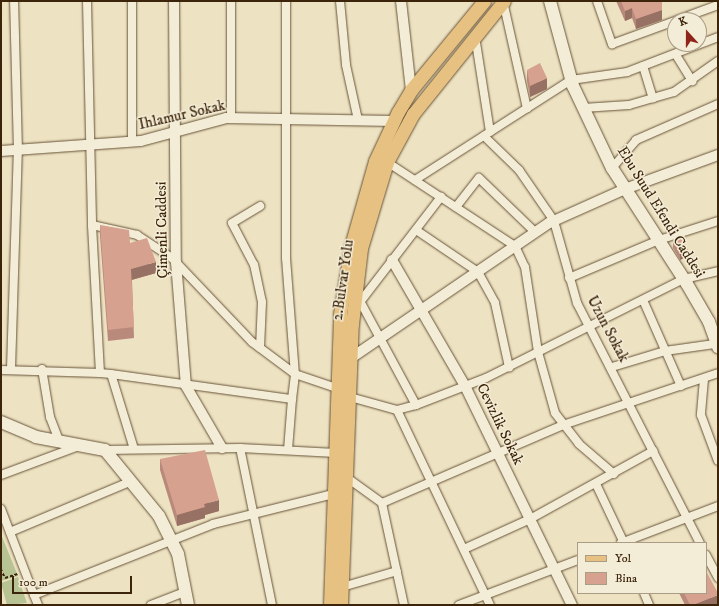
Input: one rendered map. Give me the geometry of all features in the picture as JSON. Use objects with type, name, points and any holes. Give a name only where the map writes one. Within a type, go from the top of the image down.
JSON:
[{"type":"main road","name":"2.Bulvar Yolu","points":[[330,605],[339,389],[340,314],[351,246],[375,161],[394,121],[411,90],[484,1]]},
{"type":"main road","name":"2.Bulvar Yolu","points":[[341,605],[351,358],[361,248],[387,162],[413,114],[475,35],[504,1]]},
{"type":"main road","name":"Ebu Suud Efendi Caddesi","points":[[550,1],[571,80],[583,108],[612,168],[684,279],[714,320],[716,345]]},
{"type":"main road","points":[[1,422],[36,437],[105,450],[159,516],[172,539],[178,554],[188,605]]},
{"type":"street","points":[[11,369],[18,151],[14,1]]},
{"type":"street","points":[[87,1],[92,225],[100,373]]},
{"type":"street","points":[[132,1],[132,142]]},
{"type":"street","name":"Çimenli Caddesi","points":[[174,1],[176,262],[186,386],[222,448]]},
{"type":"street","points":[[231,1],[231,118]]},
{"type":"street","points":[[286,1],[286,258],[295,374],[288,450]]},
{"type":"street","points":[[340,1],[346,65],[358,120]]},
{"type":"street","points":[[401,1],[411,90]]},
{"type":"street","points":[[504,1],[527,108]]},
{"type":"street","points":[[597,1],[612,44],[667,23]]},
{"type":"street","points":[[698,12],[718,5]]},
{"type":"street","points":[[475,35],[487,134]]},
{"type":"street","points":[[415,180],[571,80],[643,66],[676,55],[718,37]]},
{"type":"street","points":[[676,55],[692,81]]},
{"type":"street","points":[[583,108],[629,105],[674,92],[692,81],[718,61]]},
{"type":"street","points":[[643,66],[653,98]]},
{"type":"street","points":[[612,168],[636,140],[718,104]]},
{"type":"street","name":"Ihlamur Sokak","points":[[1,151],[75,149],[91,143],[132,142],[176,133],[231,118],[287,117],[394,121]]},
{"type":"street","name":"Uzun Sokak","points":[[487,134],[519,170],[554,221],[569,278],[590,326],[612,366],[699,542]]},
{"type":"street","points":[[351,358],[535,232],[554,221],[625,189],[718,155]]},
{"type":"street","points":[[387,162],[515,246],[525,268],[538,352],[556,413],[563,425],[579,444],[614,474]]},
{"type":"street","points":[[456,208],[479,178],[535,232]]},
{"type":"street","points":[[416,405],[380,339],[357,305],[441,198]]},
{"type":"street","points":[[260,206],[232,223],[256,273],[262,302],[260,348]]},
{"type":"street","points":[[569,278],[659,240],[718,221]]},
{"type":"street","points":[[92,225],[137,235],[176,262],[260,348],[295,374],[339,389],[350,397],[396,410],[416,405],[509,367],[684,279],[718,271]]},
{"type":"street","points":[[416,230],[478,272],[495,303],[509,367]]},
{"type":"street","name":"Cevizlik Sokak","points":[[392,260],[423,309],[465,386],[572,605]]},
{"type":"street","points":[[643,300],[681,386]]},
{"type":"street","points":[[612,366],[665,351],[716,345]]},
{"type":"street","points":[[1,370],[42,369],[111,374],[186,386],[292,399]]},
{"type":"street","points":[[42,369],[50,417],[59,441]]},
{"type":"street","points":[[382,503],[433,483],[497,452],[563,425],[629,402],[704,379],[718,373]]},
{"type":"street","points":[[111,374],[134,449]]},
{"type":"street","points":[[704,379],[701,415],[718,461]]},
{"type":"street","points":[[396,410],[433,483],[490,605]]},
{"type":"street","points":[[1,475],[81,445]]},
{"type":"street","points":[[105,450],[240,448],[336,453]]},
{"type":"street","points":[[240,448],[272,605]]},
{"type":"street","points":[[464,549],[530,519],[596,484],[653,451]]},
{"type":"street","points":[[346,477],[382,503],[404,605]]},
{"type":"street","points":[[10,532],[132,482]]},
{"type":"street","points":[[596,484],[623,542]]},
{"type":"street","points":[[34,595],[172,539],[254,513],[334,494]]},
{"type":"street","points":[[626,542],[718,506]]},
{"type":"street","points":[[1,509],[38,605]]},
{"type":"street","points":[[707,557],[718,578]]},
{"type":"street","points":[[459,605],[577,560]]},
{"type":"street","points":[[342,587],[397,571]]},
{"type":"street","points":[[150,605],[186,592]]},
{"type":"street","points":[[644,594],[649,605]]},
{"type":"path","points":[[1,546],[1,553]]},
{"type":"path","points":[[1,569],[5,578],[25,571]]},
{"type":"green space","points":[[1,534],[18,576],[1,581]]},
{"type":"green space","points":[[18,577],[27,603],[7,605],[1,583]]},
{"type":"building","points":[[621,1],[662,1],[662,10],[636,19],[632,8],[625,11]]},
{"type":"building","points":[[540,63],[547,78],[530,86],[527,70]]},
{"type":"building","points":[[100,225],[129,230],[130,243],[147,238],[156,262],[131,269],[134,327],[108,330]]},
{"type":"building","points":[[682,238],[688,250],[680,254],[673,242]]},
{"type":"building","points":[[205,450],[219,500],[204,504],[205,507],[177,515],[160,459]]},
{"type":"building","points":[[707,573],[718,595],[690,605],[684,594],[707,594]]}]
